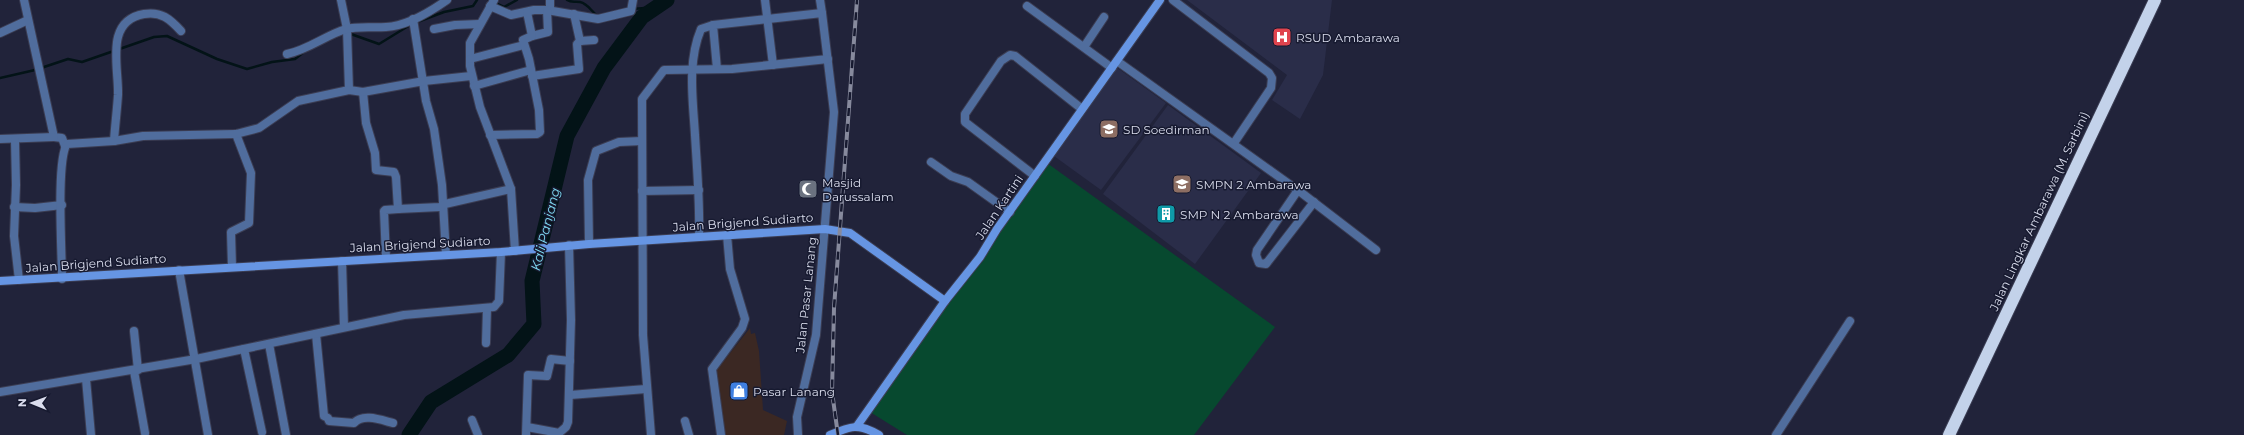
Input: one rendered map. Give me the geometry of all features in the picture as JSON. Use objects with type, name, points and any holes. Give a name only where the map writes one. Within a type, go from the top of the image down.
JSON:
[{"type":"highway","name":"Jalan Lingkar Ambarawa (M. Sarbini)","points":[[1949,435],[2155,0]]},
{"type":"street","points":[[24,0],[54,137]]},
{"type":"street","points":[[341,0],[347,29],[349,90]]},
{"type":"street","points":[[287,54],[300,51],[347,29],[388,27],[413,19],[436,8],[447,0]]},
{"type":"street","points":[[490,135],[537,134],[540,132],[532,73],[523,40],[548,32],[548,10],[550,0]]},
{"type":"street","points":[[515,251],[511,188],[490,135],[471,76],[470,43],[479,24],[492,3],[511,15],[548,10],[598,19],[632,11],[633,0]]},
{"type":"street","points":[[765,0],[773,65]]},
{"type":"street","name":"Jalan Pasar Lanang","points":[[798,435],[797,417],[816,334],[834,112],[820,0]]},
{"type":"street","name":"Jalan Kartini","points":[[856,426],[945,301],[980,257],[1035,176],[1160,0]]},
{"type":"street","points":[[1173,0],[1269,73],[1272,78],[1271,88],[1234,143]]},
{"type":"street","points":[[1027,6],[1084,47],[1114,64],[1234,143],[1376,250]]},
{"type":"street","points":[[527,12],[532,36]]},
{"type":"street","points":[[114,141],[118,94],[116,42],[122,28],[130,19],[154,13],[162,15],[172,21],[181,31]]},
{"type":"street","points":[[698,236],[699,190],[693,71],[698,37],[701,29],[714,25],[822,13]]},
{"type":"street","points":[[474,86],[532,73],[579,69],[577,44],[580,41],[574,14]]},
{"type":"street","points":[[1084,47],[1104,18]]},
{"type":"street","points":[[413,19],[426,101],[437,146],[445,204],[446,255]]},
{"type":"street","points":[[0,33],[28,20]]},
{"type":"street","points":[[434,29],[455,25],[479,24]]},
{"type":"street","points":[[714,25],[717,70]]},
{"type":"street","points":[[580,41],[594,40]]},
{"type":"street","points":[[470,59],[524,45]]},
{"type":"street","points":[[1035,176],[965,122],[965,114],[998,66],[1006,56],[1015,56],[1082,109]]},
{"type":"street","points":[[651,435],[646,388],[643,335],[642,99],[659,74],[669,70],[717,70],[828,59]]},
{"type":"street","points":[[65,146],[72,142],[114,141],[143,136],[236,134],[260,128],[298,101],[349,90],[363,92],[424,81],[471,76]]},
{"type":"street","points":[[363,92],[366,123],[375,152],[376,170],[394,172],[398,209]]},
{"type":"street","points":[[232,267],[230,235],[233,230],[248,224],[251,205],[251,173],[236,134]]},
{"type":"street","points":[[0,139],[15,140],[54,137],[62,138],[65,146],[61,174],[62,279]]},
{"type":"street","points":[[15,140],[16,185],[14,236],[19,280]]},
{"type":"street","points":[[588,244],[588,180],[596,151],[619,142],[642,141]]},
{"type":"street","points":[[931,162],[951,176],[968,182],[1010,212]]},
{"type":"street","points":[[386,258],[385,210],[440,206],[511,188]]},
{"type":"street","points":[[642,191],[699,190]]},
{"type":"street","points":[[1298,190],[1257,250],[1256,255],[1259,263],[1266,264],[1269,261],[1314,202]]},
{"type":"street","points":[[14,207],[35,208],[62,205]]},
{"type":"street","name":"Jalan Brigjend Sudiarto","points":[[0,282],[179,270],[501,252],[569,245],[825,229],[840,230],[850,234],[945,301]]},
{"type":"street","points":[[721,435],[712,369],[742,328],[745,319],[730,269],[727,235]]},
{"type":"street","points":[[569,245],[570,361],[570,395],[568,422],[566,427],[559,434],[526,431],[528,375],[547,376],[551,359],[570,361]]},
{"type":"street","points":[[0,392],[86,379],[196,359],[404,315],[494,307],[500,301],[501,252]]},
{"type":"street","points":[[342,261],[344,327]]},
{"type":"street","points":[[179,270],[196,359],[208,435]]},
{"type":"street","points":[[486,343],[487,308]]},
{"type":"street","points":[[1776,435],[1850,321]]},
{"type":"street","points":[[134,331],[136,370],[145,433]]},
{"type":"street","points":[[316,334],[324,416],[328,418],[329,421],[354,423],[358,419],[374,418],[393,423]]},
{"type":"street","points":[[269,344],[286,435]]},
{"type":"street","points":[[244,349],[262,432]]},
{"type":"street","points":[[86,379],[91,435]]},
{"type":"street","points":[[570,395],[646,388]]},
{"type":"street","points":[[472,420],[477,435]]},
{"type":"street","points":[[685,420],[689,435]]},
{"type":"street","points":[[831,434],[842,433],[856,426],[863,427],[879,435]]},
{"type":"shaded area","name":"RSUD Ambarawa","points":[[1187,0],[1332,0],[1323,75],[1300,119],[1272,100],[1287,75]]},
{"type":"shaded area","name":"SD Soedirman","points":[[1116,67],[1166,103],[1101,190],[1054,156]]},
{"type":"shaded area","name":"SMPN 2 Ambarawa","points":[[1168,105],[1261,173],[1195,264],[1103,194]]},
{"type":"shaded area","name":"Pasar Lanang","points":[[750,328],[751,334],[755,333],[759,351],[763,410],[787,421],[784,435],[723,435],[715,372]]},
{"type":"green space","points":[[1047,163],[1275,327],[1194,435],[907,435],[870,412]]},
{"type":"waterway","points":[[420,21],[444,12],[473,6],[477,0]]},
{"type":"waterway","points":[[489,0],[504,7],[517,0]]},
{"type":"waterway","points":[[567,0],[583,3],[598,16]]},
{"type":"waterway","name":"Kali Panjang","points":[[409,435],[431,402],[508,355],[534,324],[532,281],[567,136],[604,68],[642,17],[667,0]]},
{"type":"waterway","points":[[632,9],[645,8],[651,11]]},
{"type":"waterway","points":[[348,33],[379,44],[410,25]]},
{"type":"waterway","points":[[0,78],[35,70],[68,59],[82,62],[154,37],[167,36],[217,59],[247,69],[272,62],[295,59],[304,52]]},
{"type":"railway","points":[[838,435],[832,392],[834,308],[857,0]]},
{"type":"place","name":"RSUD Ambarawa","points":[[1282,37]]},
{"type":"place","name":"SD Soedirman","points":[[1109,129]]},
{"type":"place","name":"SMPN 2 Ambarawa","points":[[1182,184]]},
{"type":"place","name":"Masjid Darussalam","points":[[808,189]]},
{"type":"place","name":"SMP N 2 Ambarawa","points":[[1166,214]]},
{"type":"place","name":"Pasar Lanang","points":[[739,391]]}]
